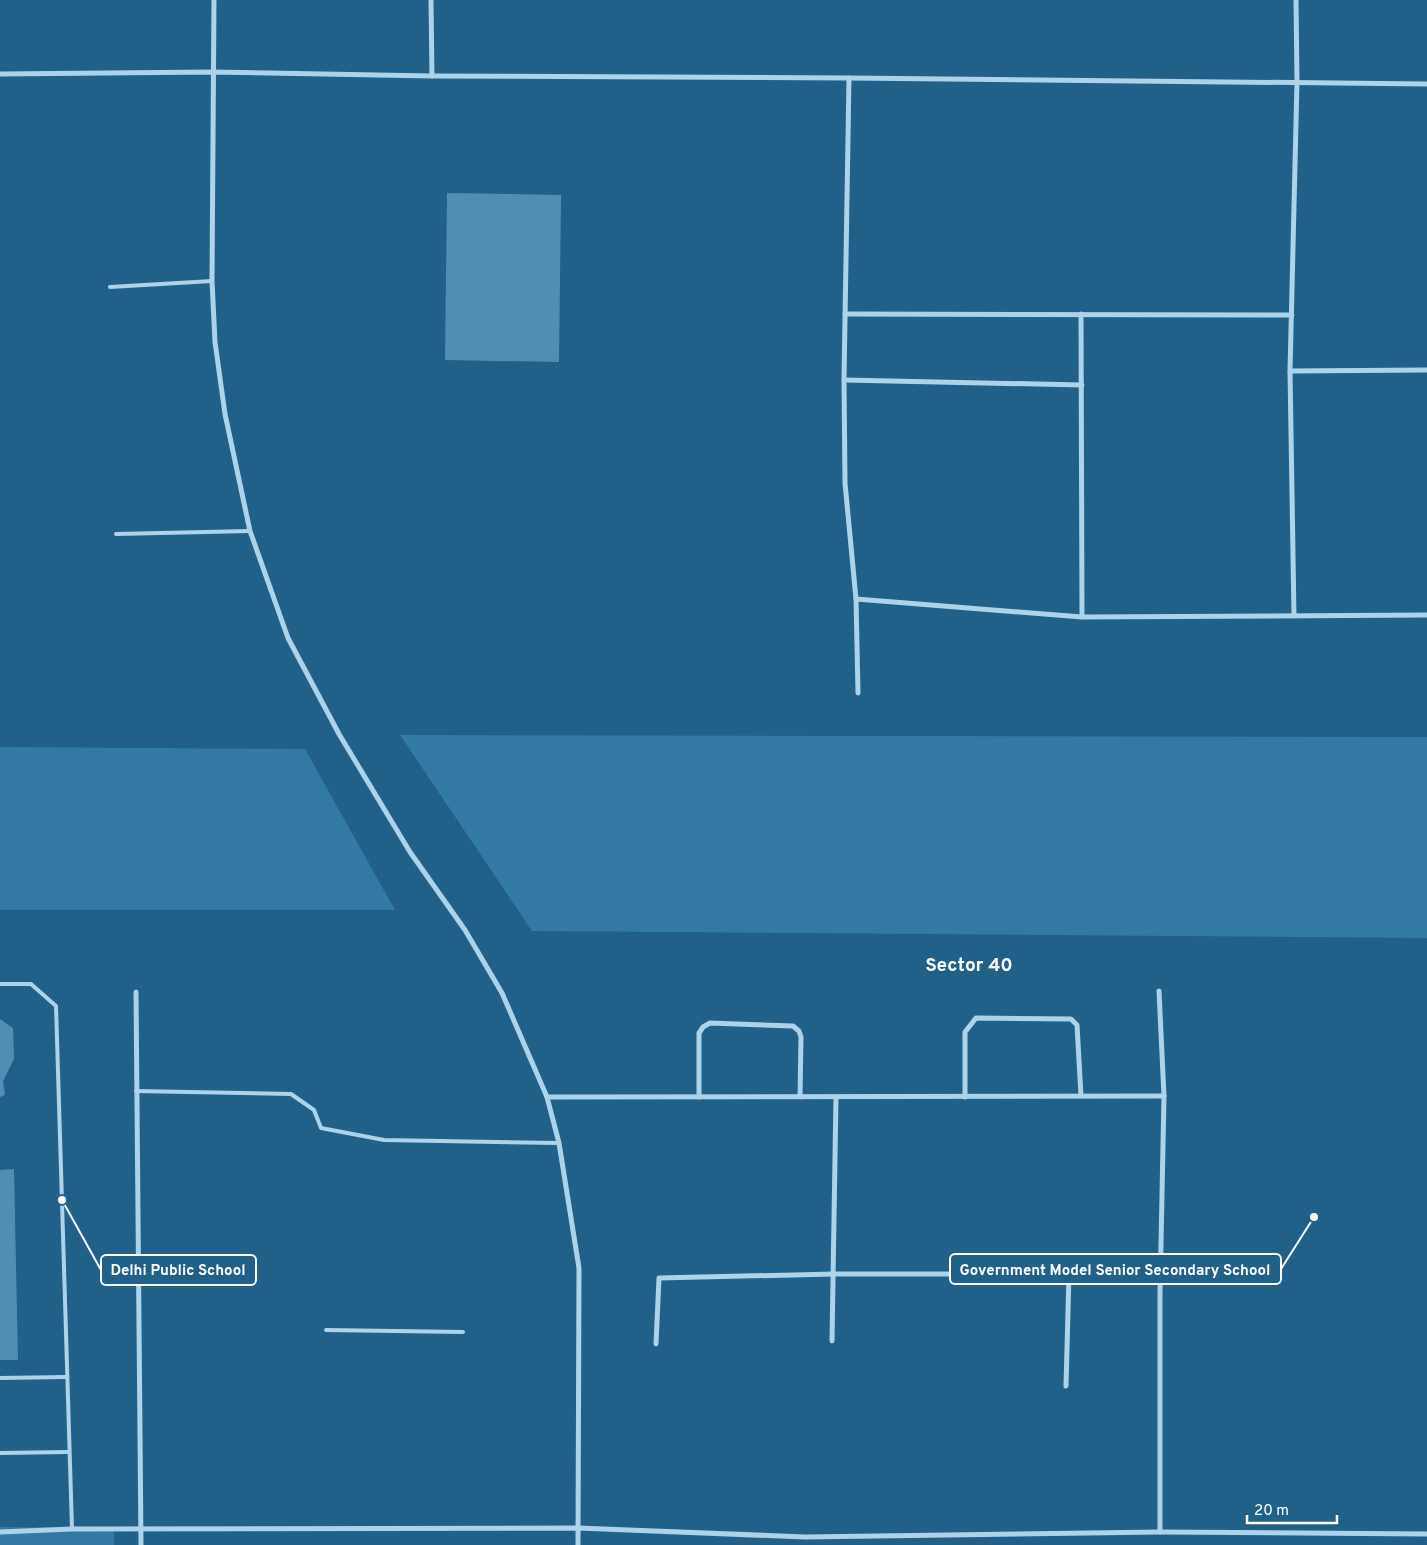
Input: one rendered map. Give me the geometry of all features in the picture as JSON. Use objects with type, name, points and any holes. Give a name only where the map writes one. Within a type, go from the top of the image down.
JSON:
[{"type":"street","points":[[214,0],[212,281],[215,342],[224,405],[250,531],[288,638],[339,734],[410,852],[465,930],[502,993],[547,1097],[560,1143],[579,1268],[578,1545]]},
{"type":"street","points":[[431,0],[432,76]]},
{"type":"street","points":[[1294,616],[1290,370],[1297,82],[1296,0]]},
{"type":"street","points":[[0,74],[212,72],[432,76],[1427,84]]},
{"type":"street","points":[[849,78],[844,380],[845,483],[856,599],[858,693]]},
{"type":"street","points":[[845,314],[1292,315]]},
{"type":"street","points":[[1082,314],[1082,617]]},
{"type":"street","points":[[1290,370],[1427,370]]},
{"type":"street","points":[[844,380],[1082,385]]},
{"type":"street","points":[[856,599],[1082,617],[1427,615]]},
{"type":"street","points":[[1159,991],[1164,1096],[1160,1274],[1160,1532]]},
{"type":"street","points":[[136,992],[141,1545]]},
{"type":"street","points":[[965,1096],[965,1032],[976,1018],[1071,1018],[1077,1025],[1081,1096]]},
{"type":"street","points":[[699,1097],[700,1033],[702,1027],[710,1023],[793,1026],[799,1030],[801,1037],[800,1097]]},
{"type":"street","points":[[547,1097],[1164,1096]]},
{"type":"street","points":[[832,1341],[836,1097]]},
{"type":"street","points":[[656,1344],[659,1278],[834,1274],[1160,1274]]},
{"type":"street","points":[[1066,1386],[1069,1274]]},
{"type":"street","points":[[0,1532],[72,1528],[578,1528],[805,1537],[1160,1532],[1427,1534]]},
{"type":"street","points":[[805,1537],[805,1545]]},
{"type":"lane","points":[[110,286],[212,281]]},
{"type":"lane","points":[[116,534],[250,531]]},
{"type":"lane","points":[[0,984],[31,984],[56,1006],[68,1452],[72,1528]]},
{"type":"lane","points":[[136,1091],[290,1094],[314,1110],[321,1128],[384,1140],[560,1143]]},
{"type":"lane","points":[[326,1330],[462,1332]]},
{"type":"lane","points":[[0,1378],[66,1377]]},
{"type":"lane","points":[[0,1453],[68,1452]]},
{"type":"shaded area","points":[[400,735],[1427,737],[1427,938],[532,931]]},
{"type":"shaded area","points":[[0,747],[305,749],[395,910],[0,910]]},
{"type":"shaded area","points":[[0,1527],[114,1528],[114,1545],[0,1545]]},
{"type":"building","points":[[447,193],[561,195],[559,362],[445,360]]},
{"type":"building","points":[[0,1019],[13,1028],[14,1059],[3,1081],[5,1095],[0,1097]]},
{"type":"building","points":[[14,1169],[18,1360],[0,1360],[0,1170]]},
{"type":"place","name":"Delhi Public School","points":[[62,1200]]},
{"type":"place","name":"Government Model Senior Secondary School","points":[[1314,1217]]},
{"type":"district","name":"Sector 40","points":[[969,964]]}]
